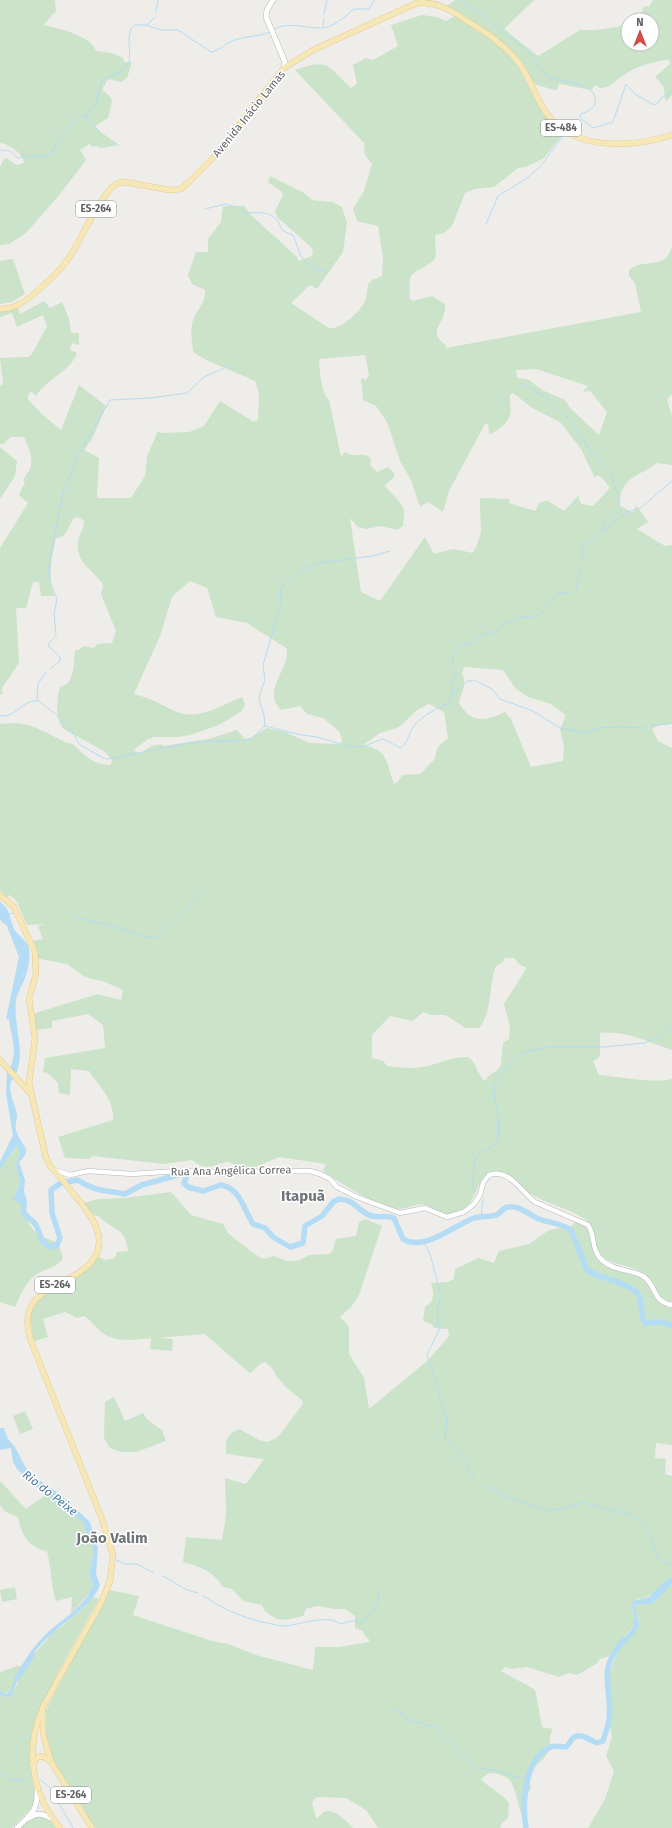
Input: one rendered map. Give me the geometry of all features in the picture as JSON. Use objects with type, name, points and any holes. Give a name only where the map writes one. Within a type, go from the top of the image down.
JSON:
[{"type":"main road","points":[[273,0],[266,12],[266,17],[285,62],[284,68]]},
{"type":"main road","name":"Avenida Inácio Lamas","points":[[0,309],[16,307],[40,289],[58,272],[67,261],[91,217],[115,184],[121,182],[135,183],[169,190],[181,189],[190,182],[224,147],[241,122],[284,68],[313,50],[408,6],[426,2],[442,6],[472,23],[501,45],[518,62],[529,79],[548,116],[558,126],[572,134],[589,141],[611,144],[654,140],[672,135]]},
{"type":"main road","name":"ES-264","points":[[0,895],[14,907],[35,952],[36,974],[29,999],[35,1038],[29,1083],[30,1093],[46,1158],[52,1169],[94,1218],[98,1232],[97,1248],[93,1259],[86,1267],[42,1293],[36,1300],[30,1312],[28,1325],[29,1335],[102,1519],[113,1554],[110,1581],[98,1610],[44,1705],[40,1714],[32,1745],[32,1764],[37,1785],[54,1820],[60,1828]]},
{"type":"main road","name":"ES-264","points":[[0,1060],[6,1069],[30,1093]]},
{"type":"main road","points":[[21,1084],[29,1083]]},
{"type":"main road","name":"ES-264","points":[[44,1705],[43,1734],[51,1762],[92,1828]]},
{"type":"main road","points":[[32,1764],[38,1757],[42,1756],[51,1762]]},
{"type":"main road","points":[[17,1828],[38,1804],[37,1785]]},
{"type":"main road","points":[[17,1828],[33,1815],[44,1814],[54,1820]]},
{"type":"street","name":"Rua Ana Angélica Correa","points":[[52,1169],[70,1175],[88,1171],[132,1174],[180,1171],[310,1171],[330,1179],[337,1187],[357,1197],[400,1214],[425,1208],[442,1216],[452,1217],[469,1209],[477,1200],[483,1183],[489,1175],[497,1173],[503,1174],[515,1182],[528,1197],[535,1202],[588,1225],[592,1232],[593,1245],[603,1261],[622,1271],[642,1276],[648,1281],[658,1299],[664,1303],[672,1305]]},
{"type":"green space","points":[[0,0],[55,0],[56,11],[43,25],[73,33],[88,41],[93,45],[96,51],[112,53],[123,58],[124,62],[132,62],[127,78],[121,82],[108,79],[102,90],[111,97],[112,101],[108,118],[95,126],[119,145],[101,148],[96,146],[93,147],[89,144],[80,150],[86,160],[60,194],[26,233],[9,244],[0,245],[0,167],[6,158],[17,165],[24,163],[21,156],[15,150],[0,143]]},
{"type":"green space","points":[[455,0],[534,0],[504,29],[538,56],[580,30],[594,30],[620,26],[620,52],[660,52],[660,12],[642,12],[644,6],[649,7],[653,0],[672,0],[672,95],[666,101],[664,88],[655,77],[670,64],[669,59],[637,68],[623,75],[611,85],[604,88],[599,88],[596,85],[591,90],[559,84],[557,90],[554,90],[531,83],[512,52],[505,44],[446,7]]},
{"type":"green space","points":[[422,15],[437,17],[446,21],[455,16],[502,47],[519,67],[536,101],[565,132],[544,158],[526,167],[518,168],[494,187],[475,189],[465,193],[452,226],[444,233],[435,235],[436,256],[434,260],[411,276],[410,299],[413,301],[432,296],[445,304],[444,314],[437,334],[445,344],[446,348],[641,312],[635,283],[629,276],[629,270],[641,264],[660,261],[669,253],[672,245],[672,394],[667,400],[672,416],[672,465],[657,463],[632,478],[623,488],[619,505],[633,513],[636,505],[648,522],[637,529],[665,546],[672,545],[672,724],[657,726],[652,729],[658,741],[672,748],[672,1050],[628,1035],[619,1033],[600,1033],[600,1054],[598,1058],[593,1061],[599,1075],[658,1081],[672,1078],[672,1302],[658,1294],[641,1272],[630,1267],[608,1261],[603,1257],[597,1249],[590,1227],[585,1219],[529,1193],[508,1175],[499,1171],[488,1173],[483,1177],[471,1202],[465,1207],[457,1212],[446,1214],[423,1204],[399,1209],[391,1208],[371,1200],[323,1171],[326,1164],[279,1157],[251,1169],[240,1167],[229,1162],[206,1167],[192,1160],[163,1164],[93,1156],[89,1159],[65,1158],[58,1137],[113,1120],[112,1106],[106,1094],[89,1071],[71,1069],[70,1095],[59,1093],[58,1083],[48,1073],[43,1072],[45,1058],[105,1048],[103,1025],[88,1014],[52,1021],[52,1028],[36,1030],[32,1014],[98,994],[121,1000],[123,990],[105,982],[85,977],[67,964],[35,958],[32,941],[43,939],[38,926],[45,924],[27,925],[17,902],[10,895],[6,897],[0,890],[0,724],[10,723],[32,726],[70,743],[87,757],[99,764],[111,765],[112,760],[104,751],[65,730],[59,721],[57,704],[60,687],[69,682],[73,672],[75,650],[79,650],[83,646],[94,648],[97,644],[112,643],[116,631],[101,594],[103,587],[102,583],[85,565],[79,555],[78,542],[84,521],[78,517],[74,518],[65,534],[56,538],[51,567],[51,581],[54,596],[41,596],[39,582],[33,582],[26,608],[16,608],[19,663],[2,688],[3,694],[0,694],[0,548],[28,503],[19,495],[25,482],[23,480],[30,469],[31,457],[24,437],[11,437],[3,444],[0,444],[0,386],[3,384],[0,358],[28,357],[32,354],[47,326],[43,315],[17,327],[12,313],[0,317],[0,310],[17,307],[20,314],[44,301],[50,308],[62,302],[69,319],[71,333],[79,333],[79,345],[72,343],[70,350],[77,353],[74,359],[64,370],[40,390],[36,396],[31,391],[27,398],[41,413],[61,430],[79,385],[106,406],[93,437],[84,450],[99,458],[97,498],[131,498],[145,476],[147,456],[158,431],[161,433],[189,432],[204,426],[220,401],[254,422],[258,420],[259,393],[255,381],[206,360],[193,352],[192,324],[203,302],[205,290],[192,284],[188,275],[196,252],[208,252],[208,239],[221,222],[223,206],[244,206],[251,215],[297,257],[299,261],[312,256],[313,250],[310,246],[277,217],[275,211],[283,195],[281,191],[268,182],[270,176],[304,193],[312,200],[332,202],[342,207],[347,223],[343,252],[317,289],[310,285],[291,303],[329,328],[344,324],[362,307],[370,282],[382,276],[383,258],[378,226],[357,221],[353,209],[364,191],[372,164],[365,155],[364,143],[295,70],[306,66],[321,64],[332,69],[351,88],[357,84],[353,65],[366,58],[373,60],[398,46],[391,25]],"holes":[[[365,355],[369,376],[366,380],[361,378],[363,400],[376,406],[387,422],[400,461],[411,480],[420,507],[428,502],[443,512],[449,491],[485,424],[488,424],[489,434],[502,427],[509,418],[511,410],[510,395],[513,393],[531,407],[561,423],[581,449],[595,478],[597,475],[603,479],[610,488],[593,506],[581,504],[578,496],[564,511],[548,501],[540,502],[535,511],[509,503],[510,499],[480,498],[481,531],[473,553],[453,549],[434,554],[425,537],[380,601],[361,592],[350,518],[358,527],[366,529],[381,526],[397,530],[403,526],[403,508],[384,486],[394,477],[394,473],[388,467],[377,472],[370,465],[371,459],[367,456],[351,455],[345,452],[341,457],[329,400],[322,386],[319,359]],[[536,369],[588,386],[583,392],[590,391],[607,412],[599,435],[571,409],[565,400],[542,390],[528,379],[517,378],[516,370]],[[190,581],[207,588],[216,617],[247,623],[286,648],[287,655],[285,663],[275,686],[274,694],[275,702],[281,710],[300,706],[307,714],[323,718],[339,731],[342,739],[341,744],[309,743],[286,732],[267,728],[250,738],[245,739],[237,730],[208,739],[164,746],[158,744],[139,754],[134,750],[148,739],[155,737],[178,737],[190,735],[219,725],[242,711],[245,704],[242,697],[207,712],[188,714],[181,713],[150,699],[134,694],[160,636],[172,597]],[[464,667],[503,670],[516,689],[528,697],[551,704],[566,715],[560,729],[564,747],[563,761],[531,767],[511,719],[505,712],[483,719],[478,719],[468,714],[459,703],[464,685],[464,678],[462,674]],[[429,704],[444,712],[448,738],[438,747],[434,760],[420,774],[402,775],[398,782],[394,784],[388,764],[382,754],[378,750],[363,745],[380,733],[399,727],[417,710]],[[505,958],[514,958],[520,965],[526,967],[526,969],[504,1004],[510,1026],[509,1039],[503,1043],[501,1065],[485,1081],[471,1059],[468,1057],[413,1068],[387,1066],[383,1061],[372,1058],[372,1035],[390,1016],[413,1021],[423,1012],[431,1015],[445,1015],[466,1028],[479,1028],[483,1022],[488,1007],[496,966],[503,962]]]},
{"type":"green space","points":[[13,259],[25,294],[12,302],[0,304],[0,261]]},
{"type":"green space","points":[[0,447],[17,461],[15,476],[0,499]]},
{"type":"green space","points":[[17,1145],[20,1152],[16,1166],[20,1184],[14,1196],[21,1204],[23,1214],[32,1229],[42,1236],[58,1243],[63,1258],[54,1266],[37,1274],[31,1279],[23,1290],[15,1307],[0,1302],[0,1170]]},
{"type":"green space","points":[[171,1192],[191,1215],[223,1224],[228,1233],[263,1259],[274,1256],[287,1261],[293,1261],[300,1260],[309,1255],[328,1254],[332,1252],[336,1239],[356,1236],[359,1222],[365,1219],[382,1226],[359,1295],[351,1307],[340,1317],[348,1325],[349,1354],[364,1378],[369,1409],[427,1361],[449,1336],[448,1329],[434,1328],[431,1324],[423,1321],[425,1307],[431,1303],[433,1297],[431,1283],[448,1282],[454,1279],[455,1269],[478,1258],[494,1263],[499,1251],[529,1244],[549,1230],[560,1228],[567,1230],[578,1220],[587,1227],[593,1249],[599,1259],[640,1276],[657,1297],[672,1305],[672,1445],[656,1443],[655,1458],[666,1459],[665,1474],[672,1476],[672,1577],[652,1594],[647,1597],[637,1599],[632,1604],[632,1610],[635,1618],[634,1625],[609,1656],[600,1659],[596,1664],[577,1675],[569,1673],[559,1677],[527,1667],[511,1669],[505,1667],[501,1671],[534,1689],[542,1727],[553,1729],[548,1752],[530,1775],[531,1787],[525,1800],[527,1811],[524,1819],[511,1783],[499,1774],[489,1773],[481,1779],[502,1795],[509,1803],[508,1818],[502,1823],[500,1828],[378,1828],[366,1810],[346,1798],[317,1797],[312,1802],[316,1818],[328,1811],[336,1813],[353,1828],[94,1828],[51,1757],[44,1734],[45,1712],[109,1590],[139,1596],[133,1615],[212,1641],[228,1644],[256,1655],[313,1670],[315,1647],[339,1647],[369,1642],[369,1639],[365,1636],[363,1631],[355,1628],[355,1616],[345,1609],[317,1606],[306,1609],[303,1616],[286,1620],[278,1619],[266,1612],[262,1605],[243,1601],[232,1589],[223,1587],[211,1573],[206,1570],[183,1562],[186,1537],[222,1540],[226,1515],[225,1478],[246,1484],[264,1459],[226,1454],[226,1442],[230,1434],[239,1429],[259,1440],[268,1442],[278,1437],[303,1404],[302,1400],[287,1388],[276,1376],[274,1370],[265,1362],[259,1365],[251,1373],[248,1372],[205,1334],[157,1338],[173,1339],[172,1351],[150,1349],[151,1338],[124,1340],[111,1337],[105,1335],[84,1316],[77,1318],[65,1312],[43,1319],[48,1337],[35,1341],[33,1338],[30,1317],[33,1302],[72,1276],[96,1256],[106,1260],[115,1258],[117,1252],[128,1251],[124,1236],[118,1230],[94,1215],[84,1203],[98,1199],[124,1198]]},
{"type":"green space","points":[[114,1397],[125,1421],[143,1413],[148,1420],[162,1430],[166,1441],[136,1452],[121,1452],[110,1448],[104,1438],[105,1402]]},
{"type":"green space","points":[[25,1411],[33,1429],[20,1434],[13,1416]]},
{"type":"green space","points":[[0,1481],[26,1509],[47,1494],[83,1522],[88,1540],[93,1548],[93,1556],[89,1573],[93,1585],[90,1592],[71,1614],[72,1597],[56,1601],[47,1551],[35,1547],[30,1543],[23,1534],[18,1517],[6,1512],[0,1506]]},
{"type":"green space","points":[[672,1584],[672,1828],[588,1828],[605,1799],[614,1771],[606,1756],[612,1737],[609,1721],[611,1711],[607,1681],[617,1652],[639,1622],[635,1606],[644,1603],[649,1604],[656,1601]]},
{"type":"green space","points":[[15,1587],[17,1599],[2,1602],[0,1590]]},
{"type":"green space","points":[[93,1597],[99,1599],[57,1674],[34,1724],[30,1755],[31,1773],[36,1798],[32,1807],[12,1828],[0,1828],[0,1695],[8,1697],[12,1696],[25,1664],[52,1634],[84,1608]]},
{"type":"green space","points":[[17,1666],[22,1666],[10,1692],[5,1693],[0,1691],[0,1672]]},
{"type":"green space","points":[[45,1815],[56,1828],[17,1828],[29,1818]]},
{"type":"water","points":[[0,902],[6,907],[14,929],[29,948],[27,973],[16,999],[16,1019],[20,1056],[16,1074],[10,1068],[14,1056],[14,1050],[9,1019],[6,1019],[19,957],[7,926],[0,920]]},
{"type":"water","points":[[7,1072],[13,1079],[10,1091],[17,1115],[16,1131],[26,1150],[26,1154],[19,1162],[25,1180],[24,1191],[27,1201],[26,1217],[21,1212],[21,1204],[13,1199],[20,1184],[16,1166],[20,1153],[17,1145],[0,1170],[0,1162],[13,1135],[6,1094]]},
{"type":"water","points":[[0,1428],[4,1428],[8,1439],[15,1447],[26,1468],[36,1478],[61,1495],[90,1522],[98,1548],[96,1574],[100,1585],[92,1599],[80,1611],[59,1627],[39,1646],[23,1670],[12,1696],[8,1697],[0,1695],[0,1691],[6,1694],[10,1692],[21,1668],[34,1647],[46,1634],[79,1606],[89,1593],[93,1585],[89,1573],[93,1556],[93,1548],[88,1540],[83,1522],[30,1482],[17,1469],[13,1462],[11,1448],[0,1450]]},
{"type":"water","points":[[672,1577],[672,1584],[653,1603],[635,1606],[639,1625],[635,1633],[622,1646],[619,1645],[633,1626],[633,1601],[649,1597],[664,1582]]},
{"type":"waterway","points":[[156,12],[158,0]]},
{"type":"waterway","points":[[324,14],[327,0]]},
{"type":"waterway","points":[[274,29],[287,25],[314,28],[328,27],[338,22],[354,9],[369,9],[374,0]]},
{"type":"waterway","points":[[459,0],[472,7],[530,53],[546,75],[551,78],[580,85],[592,92],[596,100],[594,106],[581,114],[580,118],[569,129]]},
{"type":"waterway","points":[[147,25],[155,17]]},
{"type":"waterway","points":[[323,26],[324,18]]},
{"type":"waterway","points":[[0,150],[10,151],[18,158],[26,156],[43,156],[51,153],[71,124],[89,113],[94,108],[102,80],[120,73],[125,69],[128,64],[130,53],[129,40],[131,29],[135,25],[146,25],[161,30],[178,30],[211,52],[235,40],[270,32]]},
{"type":"waterway","points":[[581,119],[593,128],[613,122],[626,84],[635,94],[654,105],[672,90]]},
{"type":"waterway","points":[[86,115],[88,120],[100,132]]},
{"type":"waterway","points":[[486,224],[498,196],[527,178],[540,167],[565,133]]},
{"type":"waterway","points":[[205,209],[226,204],[236,207],[243,213],[265,213],[274,217],[278,221],[283,231],[293,235],[303,260],[311,267],[326,272]]},
{"type":"waterway","points":[[50,669],[60,661],[60,657],[49,647],[49,643],[56,636],[54,614],[57,599],[50,582],[48,570],[63,493],[79,454],[110,400],[151,398],[187,393],[204,377],[228,366]]},
{"type":"waterway","points":[[521,383],[546,397],[571,421],[592,453],[610,472],[620,502],[619,506],[606,519],[603,529]]},
{"type":"waterway","points":[[638,510],[672,481]]},
{"type":"waterway","points":[[582,560],[582,547],[627,512],[634,510]]},
{"type":"waterway","points":[[0,716],[11,714],[29,702],[39,701],[58,716],[71,730],[80,745],[103,758],[108,759],[194,742],[250,740],[265,726],[259,696],[265,680],[263,665],[280,607],[281,587],[300,571],[319,563],[372,556],[390,551]]},
{"type":"waterway","points":[[576,589],[582,565]]},
{"type":"waterway","points":[[453,667],[453,658],[462,645],[471,643],[482,635],[496,631],[506,623],[520,617],[531,617],[542,613],[557,594],[571,592]]},
{"type":"waterway","points":[[37,700],[38,684],[46,672]]},
{"type":"waterway","points":[[265,726],[317,737],[351,747],[364,746],[383,739],[401,748],[412,729],[421,719],[430,712],[450,703],[453,693],[451,688],[456,673]]},
{"type":"waterway","points":[[453,693],[468,681],[474,680],[492,689],[500,699],[533,711],[560,728],[584,733],[598,728],[647,728]]},
{"type":"waterway","points":[[651,726],[672,723]]},
{"type":"waterway","points":[[76,918],[105,924],[145,937],[156,937],[205,890]]},
{"type":"waterway","points":[[8,914],[15,913]]},
{"type":"waterway","points":[[474,1191],[473,1173],[476,1158],[480,1153],[494,1146],[499,1135],[494,1086],[515,1057],[523,1052],[551,1047],[604,1047],[644,1043],[663,1036],[672,1024]]},
{"type":"waterway","points":[[23,1211],[36,1225],[43,1242],[53,1247],[57,1245],[60,1238],[52,1213],[51,1190],[61,1183],[78,1180],[96,1189],[125,1194],[142,1185],[185,1173],[187,1175],[184,1183],[188,1187],[203,1191],[221,1185],[233,1190],[241,1200],[253,1224],[265,1228],[273,1237],[290,1247],[303,1243],[305,1226],[322,1216],[333,1202],[339,1199],[350,1202],[363,1212],[372,1216],[394,1218],[403,1239],[411,1242],[430,1240],[466,1221],[474,1218],[496,1215],[506,1207],[516,1207],[539,1219],[571,1230],[587,1270],[623,1284],[636,1292],[640,1299],[645,1323],[660,1322],[672,1325]]},
{"type":"waterway","points":[[481,1216],[483,1199]]},
{"type":"waterway","points":[[423,1241],[430,1254],[441,1296],[437,1310],[439,1330],[427,1355],[447,1419],[445,1440],[460,1453],[476,1481]]},
{"type":"waterway","points":[[488,1486],[509,1497],[548,1511],[584,1503],[628,1514],[636,1518],[645,1526],[649,1534]]},
{"type":"waterway","points":[[652,1536],[658,1558],[661,1561],[672,1565]]},
{"type":"waterway","points":[[116,1560],[125,1564],[137,1564],[154,1573]]},
{"type":"waterway","points":[[163,1576],[187,1590],[198,1593]]},
{"type":"waterway","points":[[202,1595],[218,1605],[241,1615],[257,1621],[283,1626],[320,1620],[335,1621],[340,1624],[352,1621],[364,1621],[377,1605],[379,1591]]},
{"type":"waterway","points":[[526,1828],[524,1807],[527,1783],[530,1771],[535,1761],[542,1753],[553,1746],[566,1747],[572,1739],[578,1736],[597,1743],[603,1741],[609,1720],[610,1708],[607,1679],[608,1670],[610,1661],[615,1651],[624,1640]]},
{"type":"waterway","name":"Rio do Peixe","points":[[17,1678],[32,1655]]},
{"type":"waterway","points":[[393,1708],[411,1720],[436,1728],[475,1768],[495,1770],[512,1776],[524,1778]]},
{"type":"waterway","points":[[0,1772],[11,1780],[27,1780]]},
{"type":"waterway","points":[[41,1780],[51,1789],[73,1828]]},
{"type":"district","name":"Itapuã","points":[[303,1196]]},
{"type":"district","name":"João Valim","points":[[112,1538]]}]
